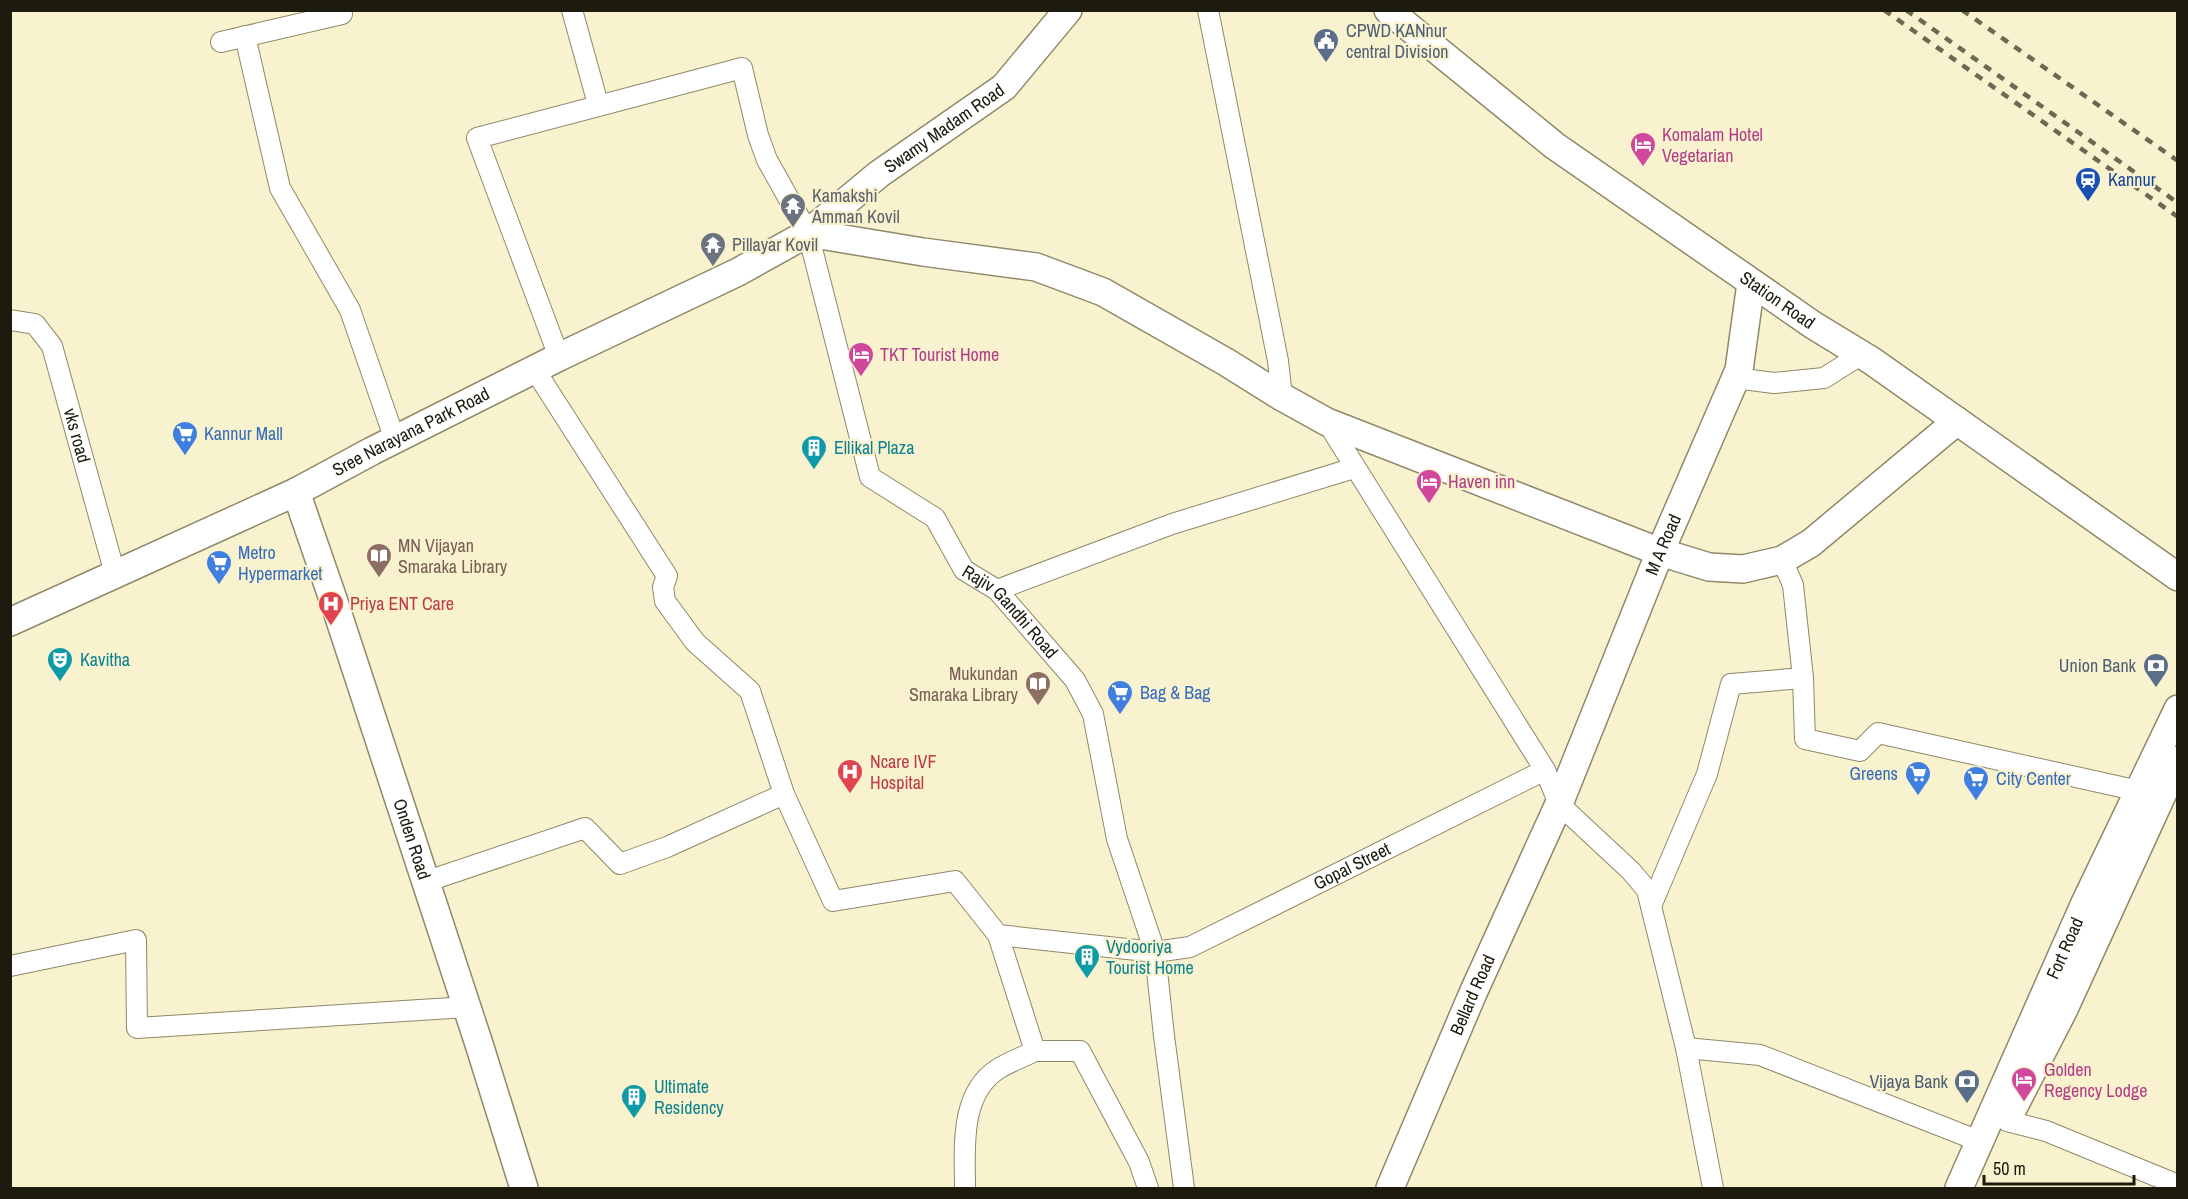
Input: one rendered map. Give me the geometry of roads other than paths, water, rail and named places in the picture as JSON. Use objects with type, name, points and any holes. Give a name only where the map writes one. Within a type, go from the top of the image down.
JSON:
[{"type":"main road","name":"Swamy Madam Road","points":[[808,233],[879,174],[1004,87],[1068,10]]},
{"type":"main road","name":"Station Road","points":[[1388,10],[1555,146],[1751,283],[1813,325],[1862,354],[2178,577]]},
{"type":"main road","name":"Sree Narayana Park Road","points":[[10,622],[296,492],[559,357],[738,272],[808,233]]},
{"type":"main road","points":[[808,233],[923,252],[1036,267],[1103,292],[1226,362],[1282,398],[1327,422],[1660,552],[1709,567],[1743,570],[1782,560],[1811,543],[1957,421]]},
{"type":"main road","name":"M A Road","points":[[1559,804],[1660,552],[1739,370],[1751,283]]},
{"type":"main road","name":"Onden Road","points":[[296,492],[467,1007],[524,1188]]},
{"type":"main road","name":"Fort Road","points":[[1978,1188],[2139,792],[2178,709]]},
{"type":"main road","name":"Fort Road","points":[[1959,1188],[1979,1141],[2178,760]]},
{"type":"main road","name":"Bellard Road","points":[[1390,1188],[1473,993],[1559,804]]},
{"type":"street","points":[[221,42],[342,14],[340,10]]},
{"type":"street","points":[[559,357],[477,138],[598,105],[572,10]]},
{"type":"street","points":[[1208,10],[1278,361],[1282,398]]},
{"type":"street","points":[[245,36],[280,188],[350,310],[395,440]]},
{"type":"street","name":"Rajiv Gandhi Road","points":[[598,105],[742,68],[758,135],[767,160],[808,233],[870,477],[935,518],[964,570],[997,590],[1075,681],[1093,714],[1117,839],[1155,952],[1184,1188]]},
{"type":"street","name":"vks road","points":[[10,320],[35,324],[52,346],[115,574]]},
{"type":"street","points":[[1735,378],[1774,383],[1824,378],[1862,354]]},
{"type":"street","points":[[535,370],[667,576],[663,587],[665,601],[695,642],[750,691],[784,794],[833,901],[955,880],[998,935],[1035,1051]]},
{"type":"street","points":[[1327,422],[1545,770],[1559,804],[1631,871],[1647,890],[1686,1048],[1713,1188]]},
{"type":"street","points":[[997,590],[1172,524],[1354,468]]},
{"type":"street","points":[[1782,560],[1793,585],[1803,678],[1805,739],[1860,752],[1878,733],[2139,792]]},
{"type":"street","points":[[1651,906],[1707,774],[1731,684],[1803,678]]},
{"type":"street","name":"Gopal Street","points":[[998,935],[1155,952],[1190,947],[1545,770]]},
{"type":"street","points":[[425,882],[585,828],[620,864],[667,847],[784,794]]},
{"type":"street","points":[[10,966],[136,940],[136,1028],[467,1007]]},
{"type":"street","points":[[1686,1048],[1760,1055],[1979,1141]]},
{"type":"street","points":[[965,1188],[965,1140],[970,1108],[976,1091],[984,1080],[997,1070],[1035,1051],[1080,1051],[1139,1162],[1148,1188]]},
{"type":"street","points":[[2007,1121],[2046,1131],[2178,1185]]},
{"type":"railway","points":[[1884,10],[2178,217]]},
{"type":"railway","points":[[1906,10],[2178,203]]},
{"type":"railway","points":[[1962,10],[2178,161]]},
{"type":"place","name":"CPWD KANnur central Division","points":[[1326,64]]},
{"type":"place","name":"Komalam Hotel Vegetarian","points":[[1643,168]]},
{"type":"place","name":"Kannur","points":[[2088,203]]},
{"type":"place","name":"Kamakshi Amman Kovil","points":[[793,229]]},
{"type":"place","name":"Pillayar Kovil","points":[[713,268]]},
{"type":"place","name":"TKT Tourist Home","points":[[861,378]]},
{"type":"place","name":"Kannur Mall","points":[[185,457]]},
{"type":"place","name":"Ellikal Plaza","points":[[814,471]]},
{"type":"place","name":"Haven inn","points":[[1429,505]]},
{"type":"place","name":"MN Vijayan Smaraka Library","points":[[379,579]]},
{"type":"place","name":"Metro Hypermarket","points":[[219,586]]},
{"type":"place","name":"Priya ENT Care","points":[[331,627]]},
{"type":"place","name":"Kavitha","points":[[60,683]]},
{"type":"place","name":"Union Bank","points":[[2156,689]]},
{"type":"place","name":"Mukundan Smaraka Library","points":[[1038,707]]},
{"type":"place","name":"Bag & Bag","points":[[1120,716]]},
{"type":"place","name":"Ncare IVF Hospital","points":[[850,795]]},
{"type":"place","name":"Greens","points":[[1918,797]]},
{"type":"place","name":"City Center","points":[[1976,802]]},
{"type":"place","name":"Vydooriya Tourist Home","points":[[1087,980]]},
{"type":"place","name":"Golden Regency Lodge","points":[[2024,1103]]},
{"type":"place","name":"Vijaya Bank","points":[[1967,1105]]},
{"type":"place","name":"Ultimate Residency","points":[[634,1120]]}]
